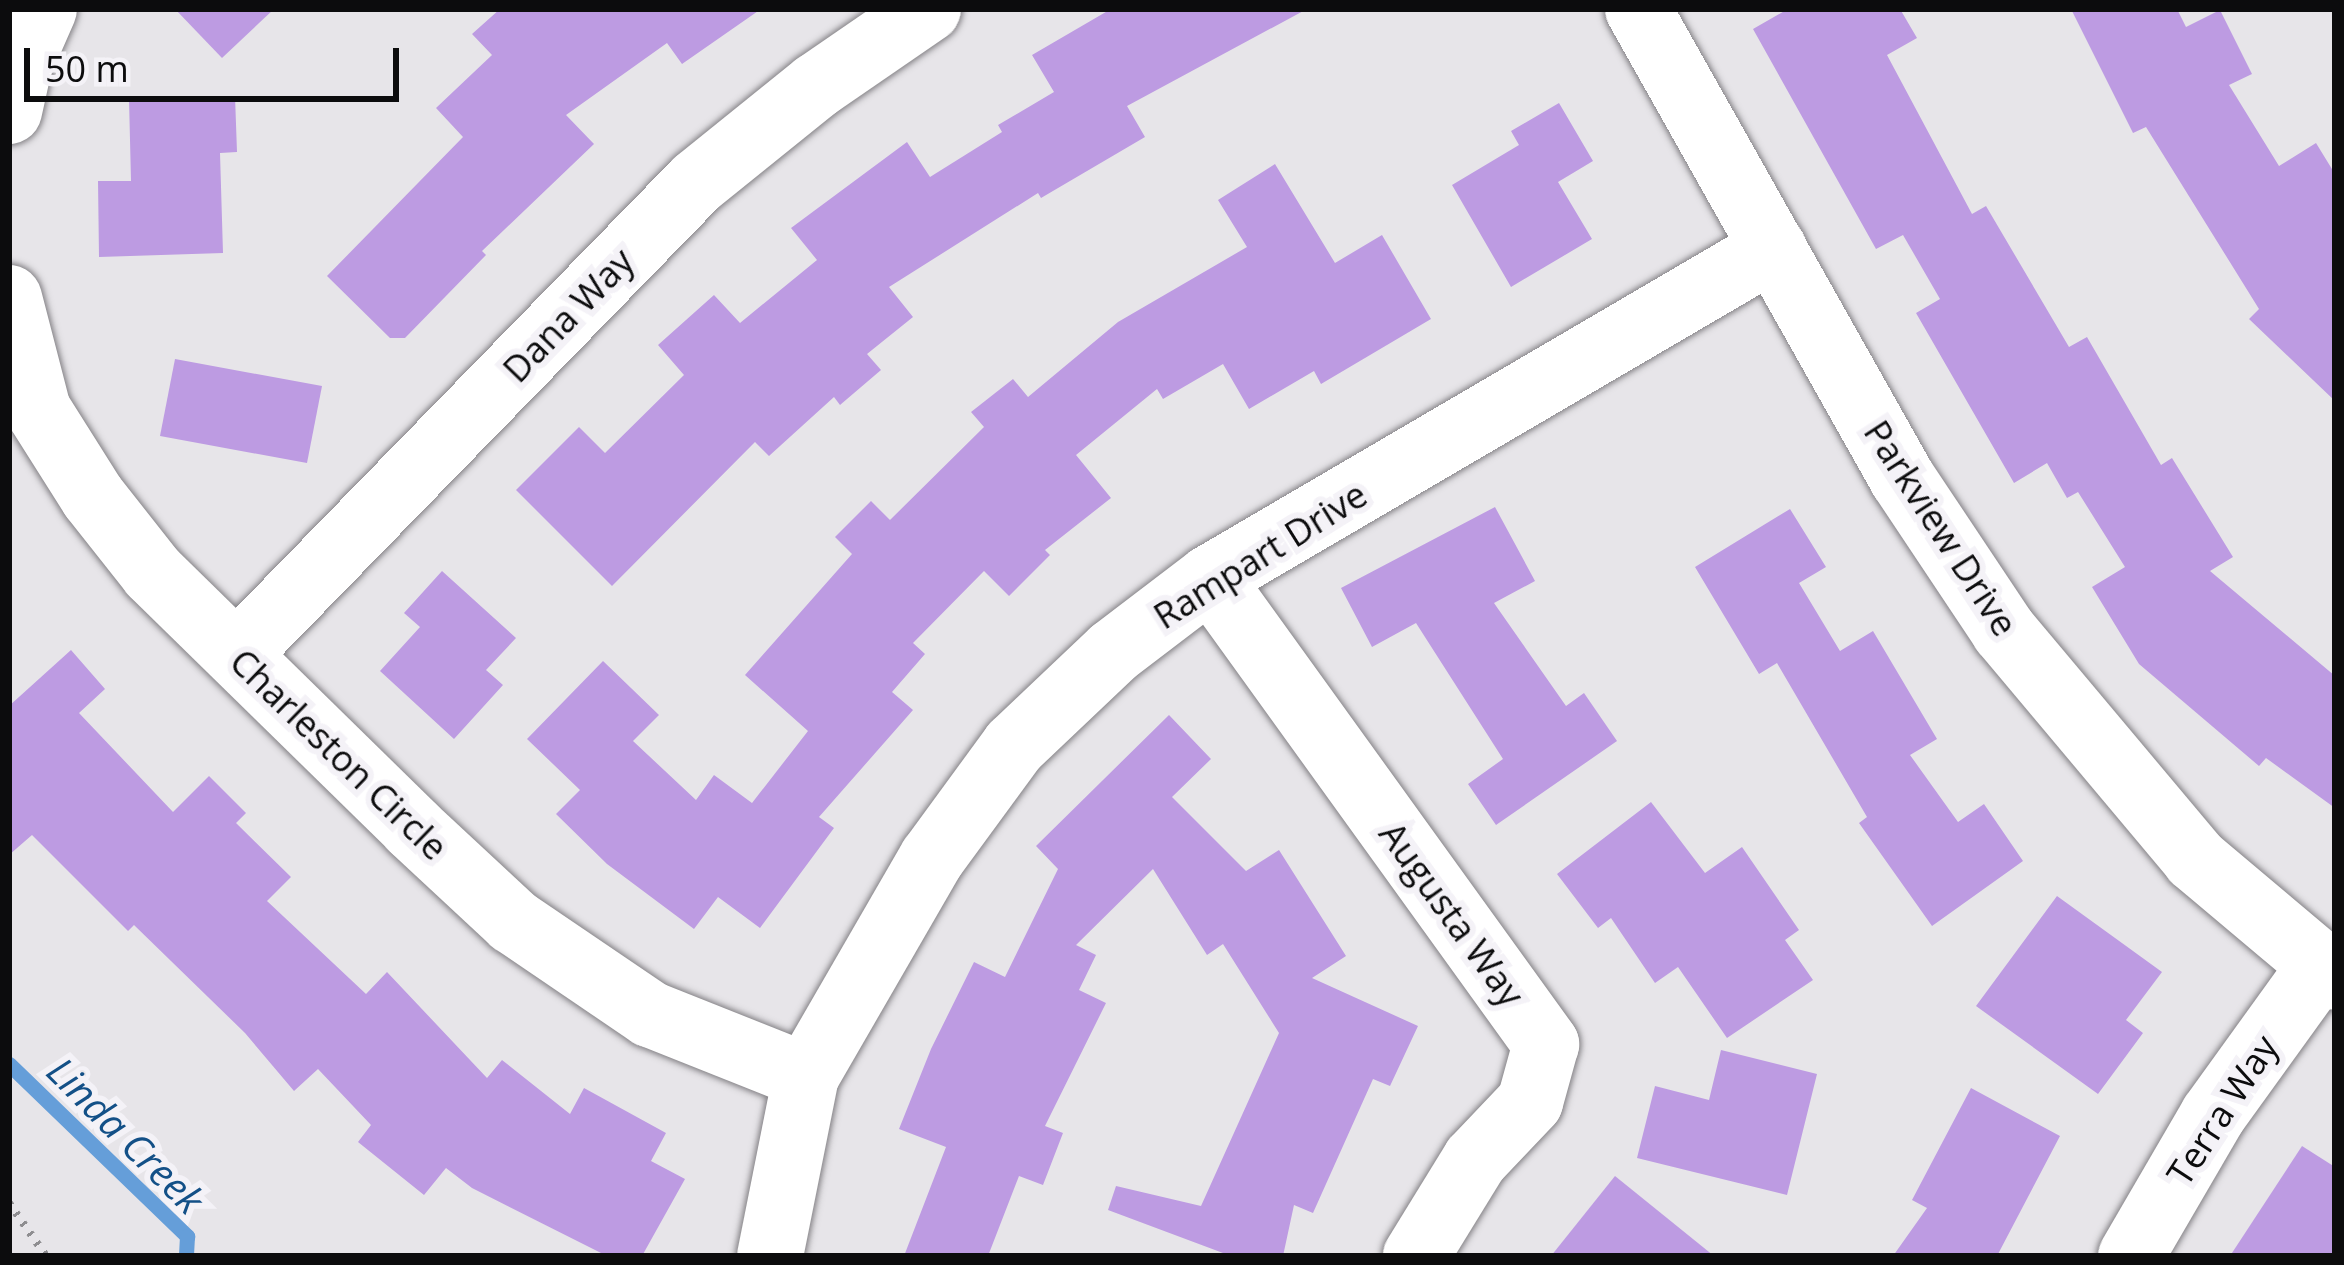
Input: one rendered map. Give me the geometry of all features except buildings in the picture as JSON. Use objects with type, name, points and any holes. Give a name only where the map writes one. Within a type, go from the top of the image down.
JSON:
[{"type":"street","points":[[9,111],[19,66],[44,9]]},
{"type":"street","name":"Dana Way","points":[[237,654],[697,182],[816,86],[928,9]]},
{"type":"street","name":"Parkview Drive","points":[[1638,9],[1902,478],[2004,631],[2195,859],[2327,973]]},
{"type":"street","name":"Rampart Drive","points":[[770,1256],[806,1076],[932,858],[1014,746],[1113,652],[1210,578],[1774,248]]},
{"type":"street","name":"Charleston Circle","points":[[9,298],[38,410],[93,497],[153,573],[513,921],[650,1014],[806,1076]]},
{"type":"street","name":"Augusta Way","points":[[1210,578],[1546,1044],[1530,1102],[1475,1160],[1416,1256]]},
{"type":"street","name":"Terra Way","points":[[2132,1256],[2213,1114],[2327,973]]},
{"type":"path","points":[[9,1203],[46,1256]]},
{"type":"waterway","name":"Linda Creek","points":[[9,1064],[187,1236],[186,1256]]}]
